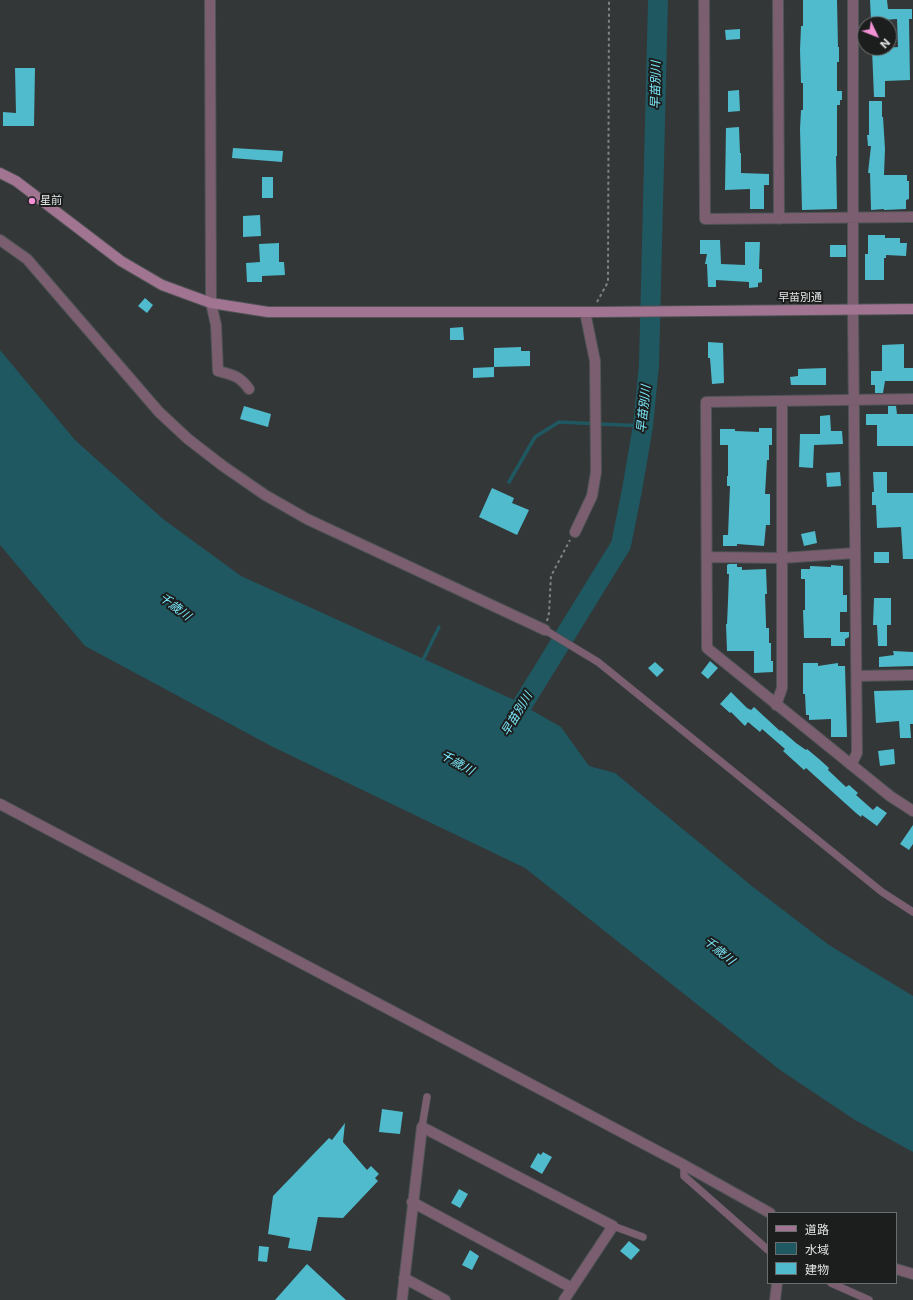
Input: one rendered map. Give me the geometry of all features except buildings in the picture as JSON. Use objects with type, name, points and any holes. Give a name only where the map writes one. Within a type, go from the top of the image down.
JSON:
[{"type":"street","points":[[210,0],[211,303],[216,325],[218,372],[232,375],[243,380],[249,389]]},
{"type":"street","points":[[704,0],[705,219],[913,217]]},
{"type":"street","points":[[778,0],[779,219]]},
{"type":"street","points":[[851,765],[857,752],[853,310],[853,0]]},
{"type":"street","name":"早苗別通","points":[[0,173],[16,181],[121,261],[162,285],[211,303],[268,312],[592,312],[913,309]]},
{"type":"street","points":[[0,240],[26,259],[159,412],[188,439],[223,466],[265,494],[307,519],[545,630]]},
{"type":"street","points":[[575,532],[592,496],[596,472],[595,361],[592,312]]},
{"type":"street","points":[[913,399],[706,402],[707,648],[890,796],[913,811]]},
{"type":"street","points":[[776,705],[782,688],[782,401]]},
{"type":"street","points":[[707,557],[782,558],[855,553]]},
{"type":"street","points":[[856,676],[913,675]]},
{"type":"street","points":[[0,804],[684,1165],[768,1212]]},
{"type":"street","points":[[402,1300],[412,1202],[422,1127],[614,1226],[564,1300]]},
{"type":"street","points":[[412,1202],[572,1288]]},
{"type":"street","points":[[897,1269],[913,1274]]},
{"type":"street","points":[[404,1278],[445,1300]]},
{"type":"street","points":[[775,1300],[777,1284]]},
{"type":"lane","points":[[545,630],[598,662],[882,892],[913,912]]},
{"type":"lane","points":[[422,1127],[427,1097]]},
{"type":"lane","points":[[684,1165],[684,1176],[767,1249]]},
{"type":"lane","points":[[614,1226],[643,1237]]},
{"type":"lane","points":[[833,1284],[870,1300]]},
{"type":"path","points":[[592,312],[608,282],[609,0]]},
{"type":"path","points":[[545,630],[549,613],[551,576],[563,551],[575,532]]},
{"type":"water","name":"千歳川","points":[[0,350],[75,440],[163,519],[241,576],[512,699],[561,727],[589,766],[615,773],[753,887],[829,945],[913,996],[913,1152],[855,1120],[780,1070],[525,868],[273,747],[85,646],[0,545]]},
{"type":"waterway","name":"早苗別川","points":[[508,728],[621,545],[643,426],[649,365],[658,0]]},
{"type":"waterway","points":[[509,482],[535,437],[559,422],[643,426]]},
{"type":"waterway","points":[[422,662],[439,627]]},
{"type":"place","name":"星前","points":[[32,201]]}]
